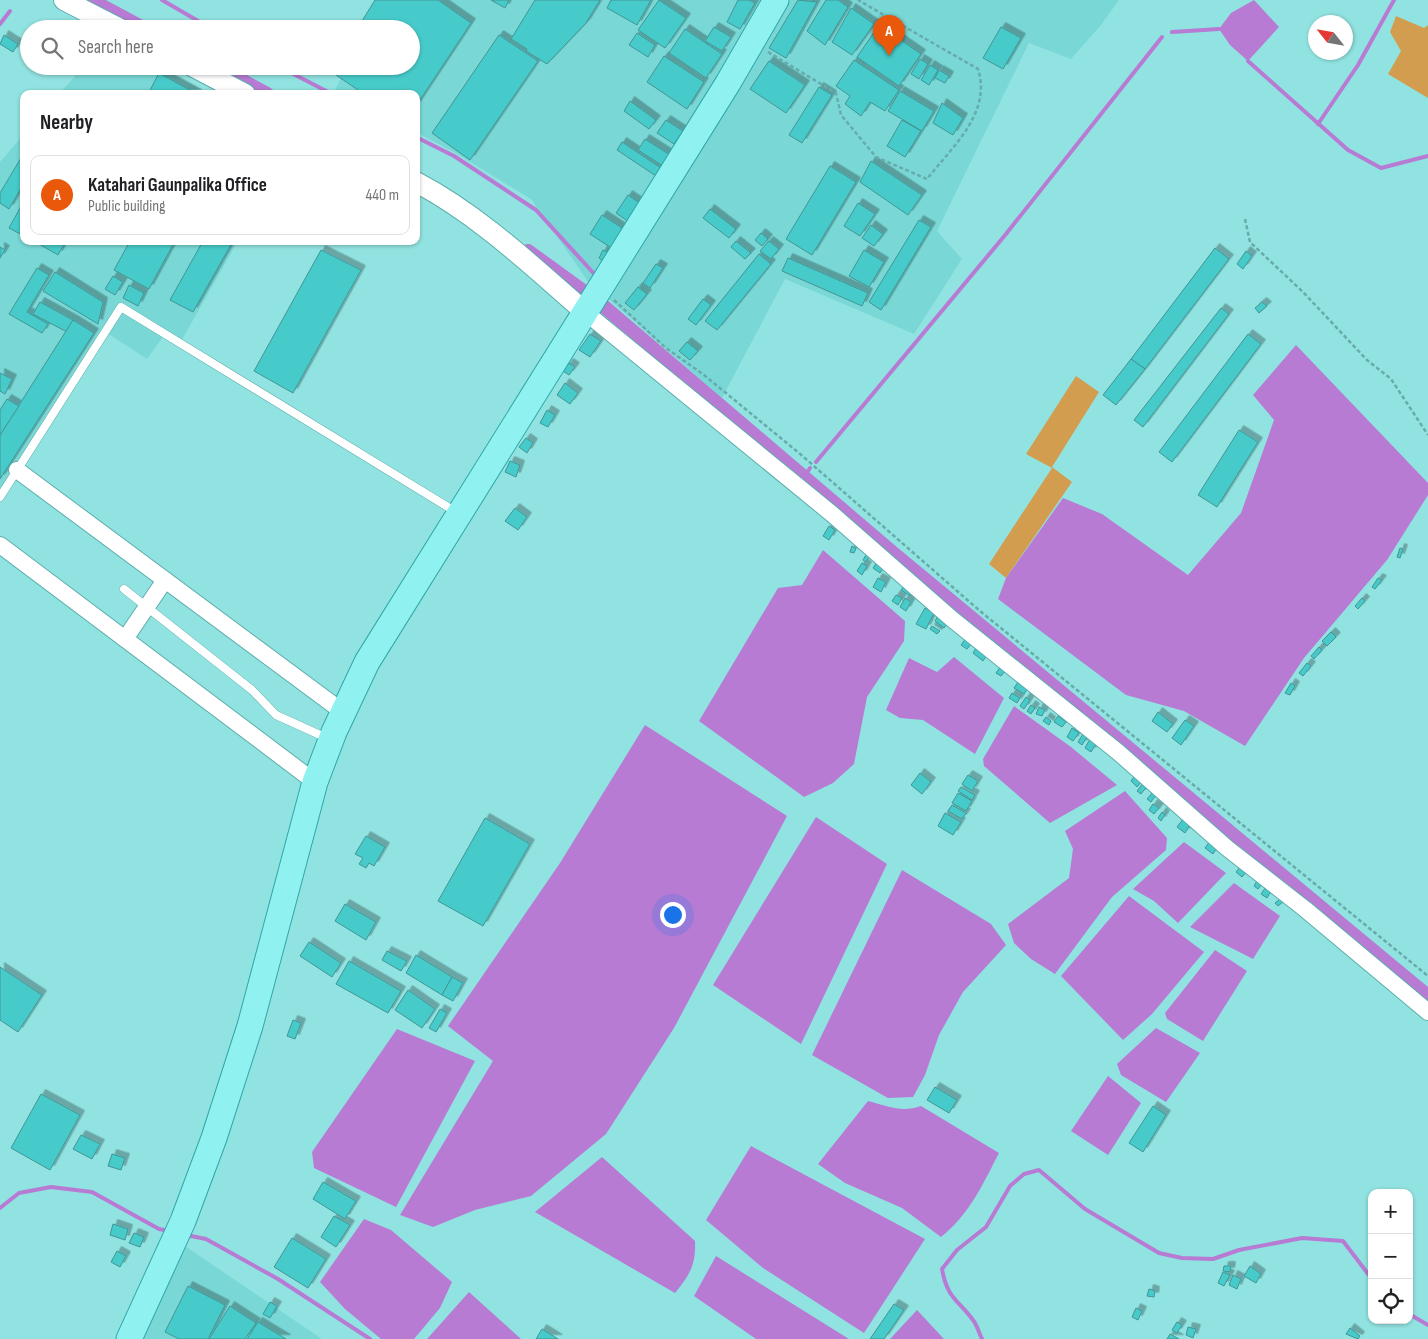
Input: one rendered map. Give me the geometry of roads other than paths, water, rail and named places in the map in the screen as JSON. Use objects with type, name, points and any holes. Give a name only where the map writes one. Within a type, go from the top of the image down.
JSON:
[{"type":"main road","points":[[129,1339],[184,1221],[214,1138],[250,1026],[315,782],[343,712],[367,662],[458,513],[595,297],[776,0]]},
{"type":"street","points":[[64,0],[103,20]]},
{"type":"street","points":[[209,75],[237,90]]},
{"type":"street","points":[[420,184],[442,196],[504,243],[595,297],[832,514],[952,619],[1118,752],[1227,848],[1305,909],[1428,1012]]},
{"type":"street","points":[[17,470],[343,712]]},
{"type":"street","points":[[0,545],[315,782]]},
{"type":"street","points":[[125,638],[165,580]]},
{"type":"lane","points":[[0,497],[121,307],[458,513]]},
{"type":"lane","points":[[124,589],[252,690],[276,715],[331,740]]},
{"type":"waterway","points":[[91,0],[128,20]]},
{"type":"waterway","points":[[162,0],[196,20]]},
{"type":"waterway","points":[[1318,124],[1358,65],[1394,0]]},
{"type":"waterway","points":[[0,24],[10,11]]},
{"type":"waterway","points":[[1172,32],[1219,29]]},
{"type":"waterway","points":[[816,462],[1006,234],[1162,37]]},
{"type":"waterway","points":[[1248,61],[1348,150],[1381,168],[1428,156]]},
{"type":"waterway","points":[[232,75],[260,90]]},
{"type":"waterway","points":[[295,75],[324,90]]},
{"type":"waterway","points":[[420,139],[454,156],[536,210],[597,277]]},
{"type":"waterway","points":[[528,251],[601,304],[892,552],[1428,996]]},
{"type":"waterway","points":[[804,477],[810,468]]},
{"type":"waterway","points":[[982,1339],[968,1313],[950,1293],[942,1269],[957,1250],[986,1227],[1010,1186],[1024,1174],[1039,1170],[1085,1209],[1159,1253],[1182,1258],[1213,1259],[1239,1250],[1302,1238],[1343,1241],[1368,1274]]},
{"type":"waterway","points":[[0,1208],[19,1193],[51,1187],[92,1192],[159,1229],[169,1231]]},
{"type":"waterway","points":[[186,1235],[206,1239],[278,1279],[370,1339]]},
{"type":"waterway","points":[[1413,1316],[1428,1325]]},
{"type":"place","name":"Katahari Gaunpalika Office","points":[[889,56]]}]
